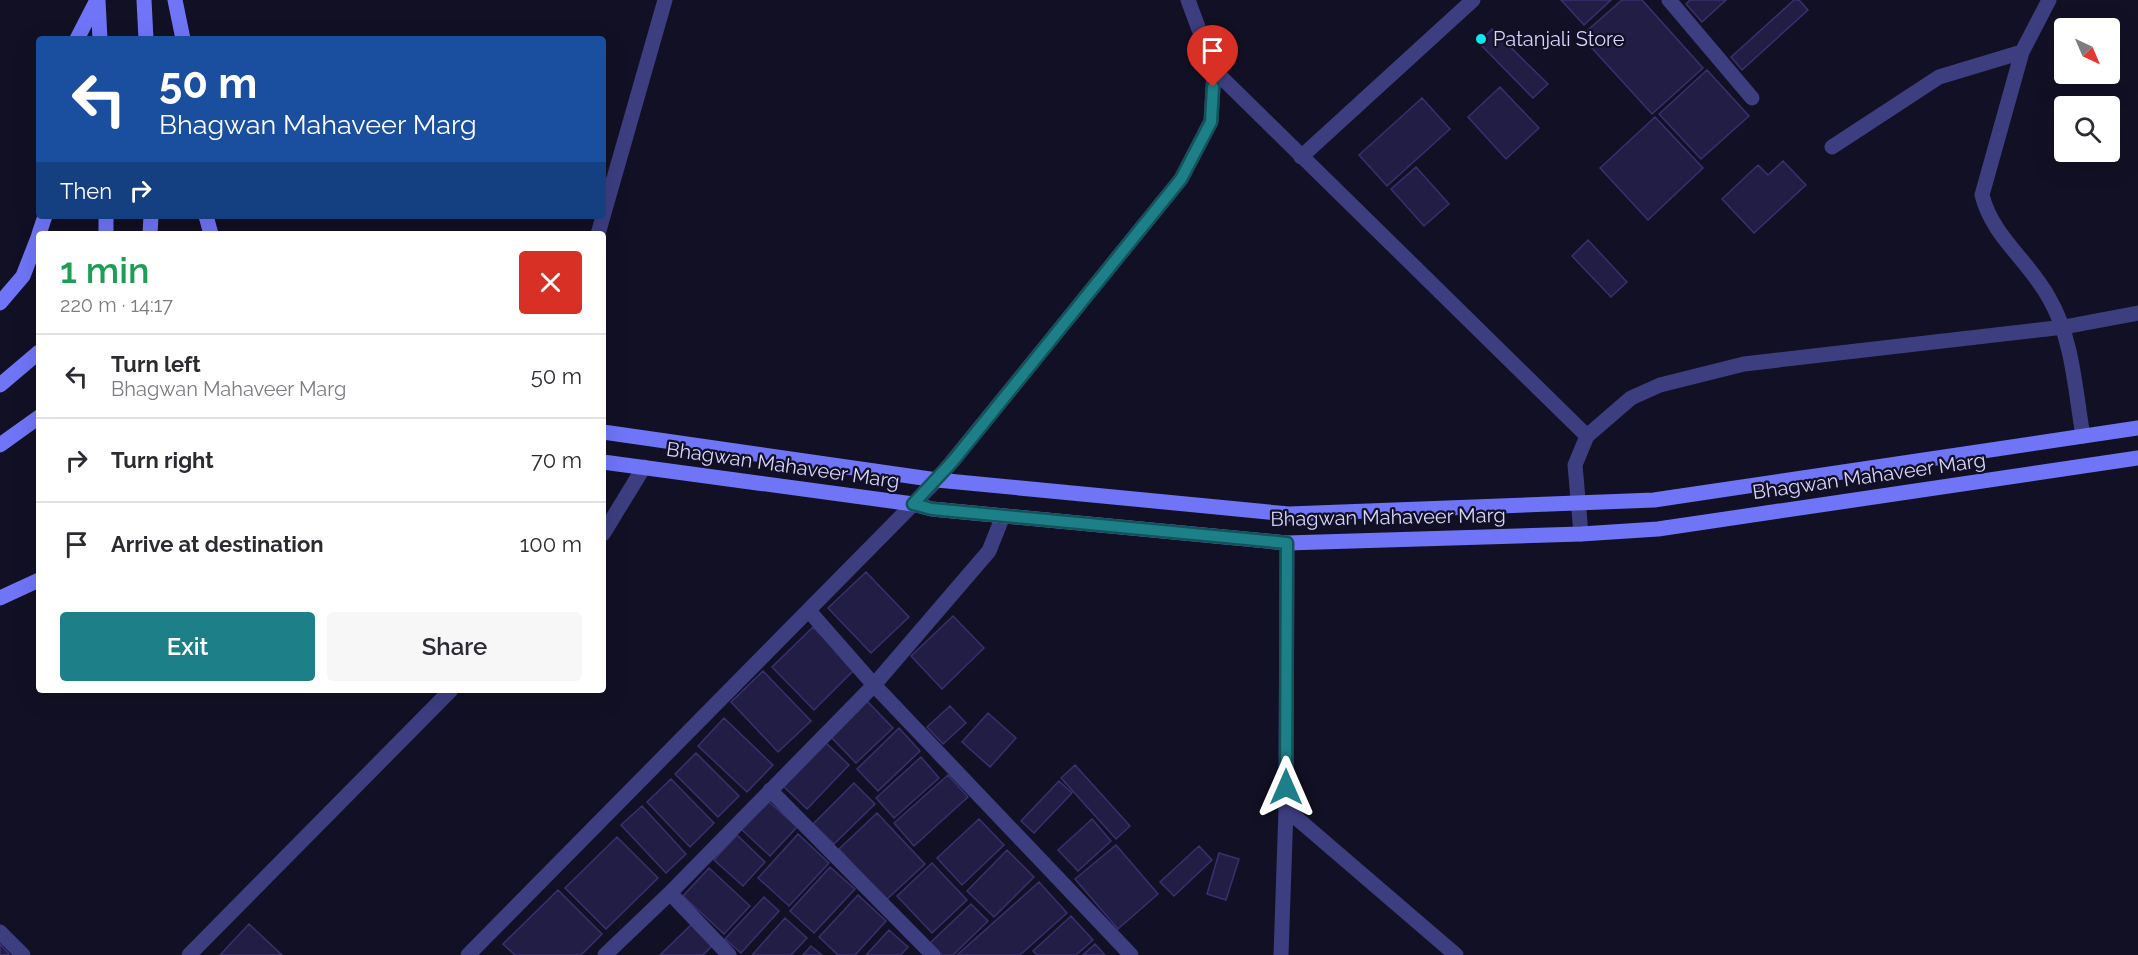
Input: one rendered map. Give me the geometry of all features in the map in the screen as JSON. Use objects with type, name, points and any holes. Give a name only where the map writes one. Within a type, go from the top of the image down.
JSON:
[{"type":"street","points":[[79,36],[97,0]]},
{"type":"street","points":[[97,0],[100,36]]},
{"type":"street","points":[[144,0],[146,36]]},
{"type":"street","points":[[175,0],[182,36]]},
{"type":"street","points":[[606,206],[665,0]]},
{"type":"street","points":[[468,955],[810,612],[937,480],[1181,179],[1211,122],[1214,70],[1188,0]]},
{"type":"street","points":[[1302,157],[1473,0]]},
{"type":"street","points":[[1669,0],[1752,98]]},
{"type":"street","points":[[2049,0],[2022,52],[1982,195],[1987,215],[2049,297],[2064,327],[2082,436]]},
{"type":"street","points":[[1832,147],[1939,77],[2022,52]]},
{"type":"street","points":[[1214,70],[1587,436]]},
{"type":"street","points":[[0,303],[23,276],[36,243]]},
{"type":"street","points":[[1581,534],[1575,465],[1587,436],[1631,398],[1660,385],[1743,364],[2064,327],[2138,313]]},
{"type":"street","points":[[0,385],[36,355]]},
{"type":"street","points":[[0,445],[36,419]]},
{"type":"street","name":"Bhagwan Mahaveer Marg","points":[[606,431],[937,480],[1288,514],[1654,500],[2138,428]]},
{"type":"street","name":"Bhagwan Mahaveer Marg","points":[[606,462],[913,504],[932,509],[1287,543],[1581,534],[1658,529],[2138,458]]},
{"type":"street","points":[[606,529],[644,467]]},
{"type":"street","points":[[605,955],[670,893],[874,685],[989,551],[1003,516]]},
{"type":"street","points":[[1281,955],[1286,810],[1287,543]]},
{"type":"street","points":[[0,598],[36,581]]},
{"type":"street","points":[[810,612],[874,685],[1131,955]]},
{"type":"street","points":[[189,955],[448,693]]},
{"type":"street","points":[[770,790],[933,955]]},
{"type":"street","points":[[1286,810],[1456,955]]},
{"type":"street","points":[[670,893],[729,955]]},
{"type":"street","points":[[0,932],[23,955]]},
{"type":"building","points":[[1561,0],[1611,0],[1584,25]]},
{"type":"building","points":[[1622,0],[1642,0],[1703,68],[1652,114],[1581,36]]},
{"type":"building","points":[[1690,0],[1726,0],[1702,22],[1686,4]]},
{"type":"building","points":[[1794,0],[1799,0],[1808,10],[1742,70],[1731,57]]},
{"type":"building","points":[[1492,29],[1548,84],[1533,98],[1479,43]]},
{"type":"building","points":[[1707,70],[1749,116],[1701,159],[1659,114]]},
{"type":"building","points":[[1500,87],[1539,128],[1506,159],[1468,117]]},
{"type":"building","points":[[1422,98],[1450,129],[1387,186],[1359,155]]},
{"type":"building","points":[[1655,117],[1703,168],[1648,220],[1600,168]]},
{"type":"building","points":[[1783,161],[1806,185],[1754,233],[1722,199],[1758,165],[1768,175]]},
{"type":"building","points":[[1416,167],[1449,204],[1424,226],[1391,189]]},
{"type":"building","points":[[1588,240],[1627,282],[1611,297],[1572,256]]},
{"type":"building","points":[[866,572],[909,617],[871,653],[828,608]]},
{"type":"building","points":[[953,616],[984,648],[942,689],[911,656]]},
{"type":"building","points":[[813,627],[855,669],[814,710],[772,667]]},
{"type":"building","points":[[763,671],[811,721],[778,752],[731,702]]},
{"type":"building","points":[[867,701],[893,728],[856,763],[830,736]]},
{"type":"building","points":[[950,706],[966,723],[943,744],[927,727]]},
{"type":"building","points":[[988,713],[1016,738],[990,767],[962,742]]},
{"type":"building","points":[[724,718],[773,765],[747,792],[698,746]]},
{"type":"building","points":[[899,728],[920,751],[878,791],[857,769]]},
{"type":"building","points":[[823,740],[849,765],[807,809],[781,784]]},
{"type":"building","points":[[696,753],[739,796],[718,817],[675,774]]},
{"type":"building","points":[[921,757],[939,778],[894,818],[876,798]]},
{"type":"building","points":[[1075,765],[1130,826],[1116,839],[1061,778]]},
{"type":"building","points":[[948,775],[968,797],[914,846],[894,823]]},
{"type":"building","points":[[671,779],[714,823],[690,847],[647,802]]},
{"type":"building","points":[[1059,781],[1072,793],[1034,833],[1021,821]]},
{"type":"building","points":[[854,783],[875,804],[834,844],[813,824]]},
{"type":"building","points":[[767,800],[797,827],[770,856],[741,829]]},
{"type":"building","points":[[642,806],[686,854],[666,873],[621,825]]},
{"type":"building","points":[[877,813],[925,864],[886,900],[839,849]]},
{"type":"building","points":[[979,819],[1004,845],[962,885],[937,858]]},
{"type":"building","points":[[1092,819],[1111,841],[1078,871],[1058,850]]},
{"type":"building","points":[[798,834],[829,863],[789,906],[758,878]]},
{"type":"building","points":[[737,835],[765,862],[743,886],[714,860]]},
{"type":"building","points":[[617,837],[658,878],[606,929],[565,888]]},
{"type":"building","points":[[1116,845],[1158,894],[1118,929],[1075,879]]},
{"type":"building","points":[[1199,846],[1212,860],[1174,896],[1160,882]]},
{"type":"building","points":[[1007,850],[1034,877],[994,917],[967,891]]},
{"type":"building","points":[[1219,853],[1239,859],[1226,900],[1207,894]]},
{"type":"building","points":[[932,863],[967,900],[932,933],[897,896]]},
{"type":"building","points":[[830,867],[855,889],[814,933],[790,911]]},
{"type":"building","points":[[709,868],[750,906],[724,934],[683,896]]},
{"type":"building","points":[[1039,882],[1067,913],[1020,955],[957,955]]},
{"type":"building","points":[[558,890],[602,934],[581,955],[515,955],[503,944]]},
{"type":"building","points":[[858,895],[886,921],[855,955],[838,955],[819,937]]},
{"type":"building","points":[[764,897],[779,911],[741,953],[725,939]]},
{"type":"building","points":[[971,904],[988,921],[953,955],[942,955],[930,943]]},
{"type":"building","points":[[1071,916],[1093,940],[1076,955],[1037,955],[1033,951]]},
{"type":"building","points":[[785,918],[807,938],[791,955],[752,955]]},
{"type":"building","points":[[249,924],[282,955],[220,955]]},
{"type":"building","points":[[692,924],[713,945],[703,955],[660,955]]},
{"type":"building","points":[[889,930],[908,947],[901,955],[866,955]]},
{"type":"building","points":[[0,944],[10,955],[0,955]]},
{"type":"building","points":[[1095,944],[1105,955],[1083,955]]},
{"type":"building","points":[[811,946],[822,955],[803,955]]},
{"type":"place","name":"Patanjali Store","points":[[1481,39]]},
{"type":"route","points":[[1213,87],[1211,122],[1181,179],[953,461],[913,504],[932,509],[1287,543],[1286,787]]}]
